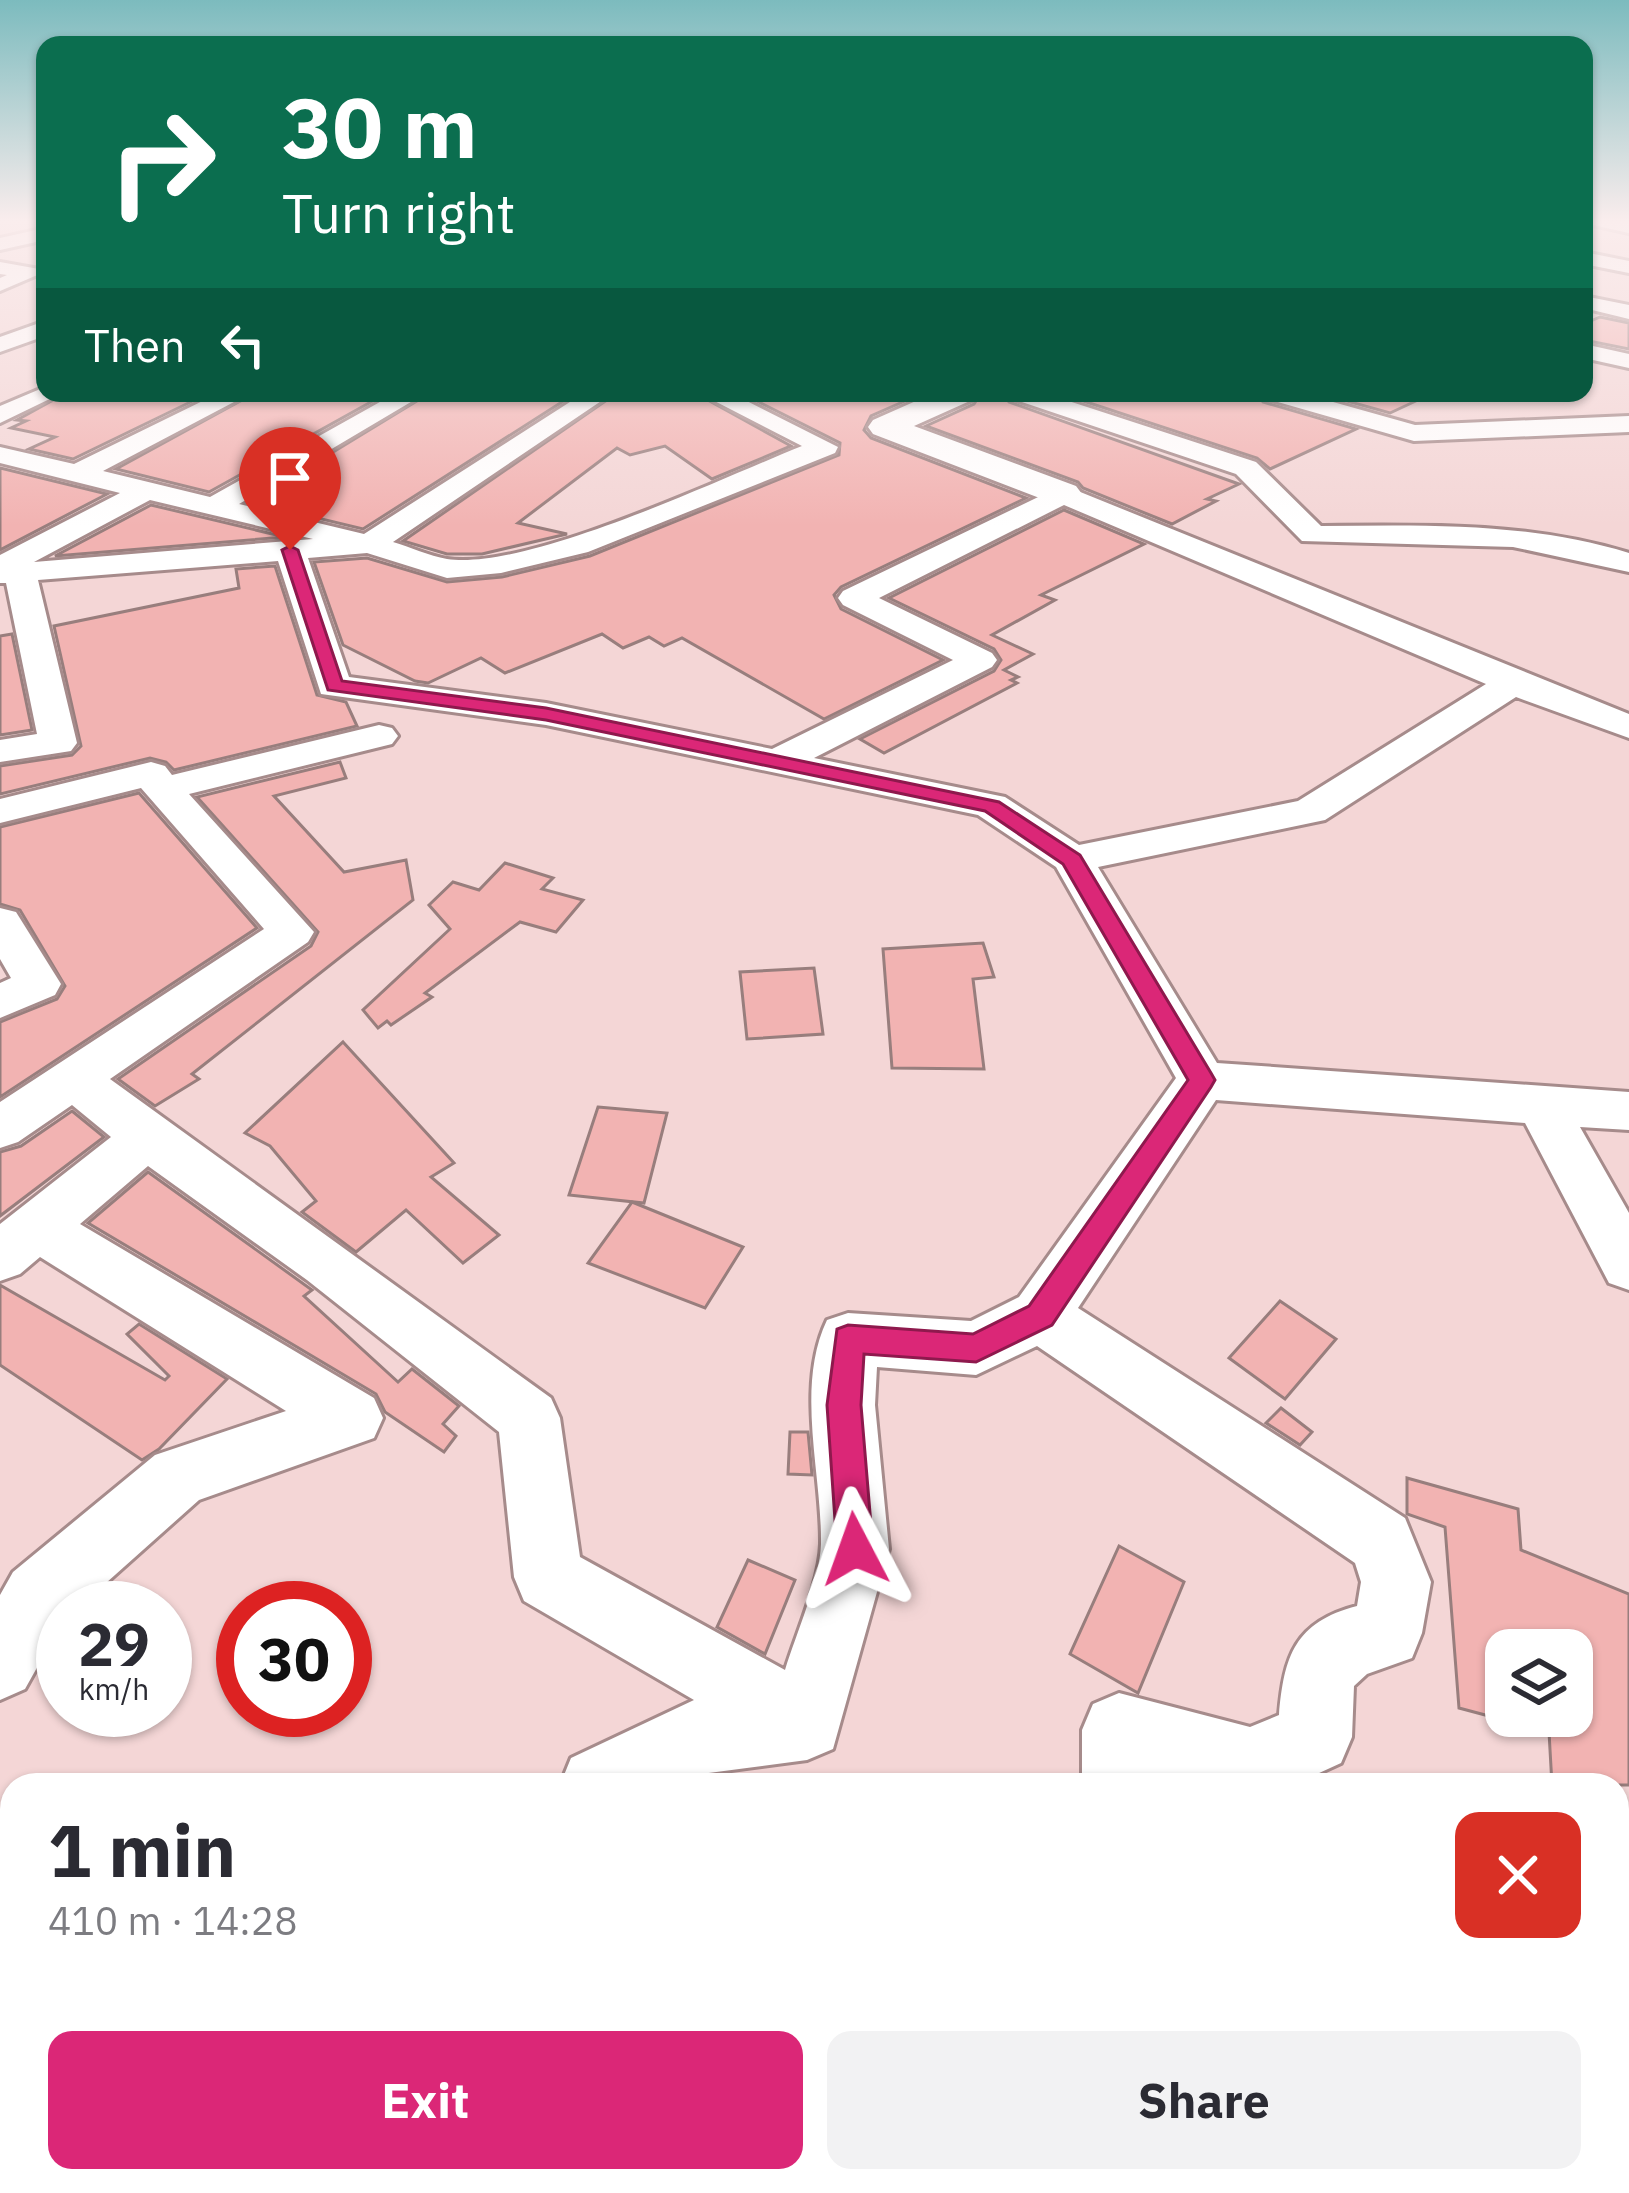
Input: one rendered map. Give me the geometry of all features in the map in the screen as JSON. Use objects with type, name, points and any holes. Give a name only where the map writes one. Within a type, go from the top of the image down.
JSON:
[{"type":"street","points":[[0,345],[36,331]]},
{"type":"street","points":[[1593,353],[1629,362]]},
{"type":"street","points":[[0,416],[36,399]]},
{"type":"street","points":[[76,474],[221,402]]},
{"type":"street","points":[[213,507],[398,402]]},
{"type":"street","points":[[7,571],[369,544],[587,402]]},
{"type":"street","points":[[0,455],[369,544],[447,569],[502,564],[577,546],[825,447],[730,402]]},
{"type":"street","points":[[942,402],[885,428],[1063,494],[1629,727]]},
{"type":"street","points":[[1046,402],[1246,468],[1313,536],[1489,535],[1589,548],[1629,563]]},
{"type":"street","points":[[1305,402],[1414,433],[1629,423]]},
{"type":"street","points":[[1548,402],[1629,423]]},
{"type":"street","points":[[7,571],[145,491]]},
{"type":"street","points":[[776,762],[980,660],[854,598],[1063,494]]},
{"type":"street","points":[[290,550],[334,686],[546,714],[992,806],[1072,860],[1202,1080]]},
{"type":"street","points":[[0,751],[58,743],[7,571]]},
{"type":"street","points":[[1072,860],[1311,811],[1513,683]]},
{"type":"street","points":[[162,789],[379,736]]},
{"type":"street","points":[[0,811],[151,773],[292,932],[0,1128]]},
{"type":"street","points":[[0,922],[38,984],[0,1001]]},
{"type":"street","points":[[74,1078],[529,1418],[548,1577],[807,1723]]},
{"type":"street","points":[[1202,1080],[1629,1111]]},
{"type":"street","points":[[807,1723],[855,1549],[844,1405],[848,1339],[976,1348],[1040,1315],[1202,1080]]},
{"type":"street","points":[[1542,1105],[1629,1266]]},
{"type":"street","points":[[0,1664],[38,1597],[178,1478],[352,1418],[19,1241],[147,1137]]},
{"type":"street","points":[[1040,1315],[1382,1541],[1396,1582],[1387,1633],[1347,1644],[1319,1670],[1316,1737],[1251,1766],[1119,1730],[1120,1773]]},
{"type":"street","points":[[622,1773],[694,1737],[807,1723]]},
{"type":"building","points":[[1593,321],[1629,323],[1629,349],[1593,342]]},
{"type":"building","points":[[50,402],[190,402],[73,459],[29,449],[55,437],[11,428],[26,421],[17,420]]},
{"type":"building","points":[[239,402],[371,402],[209,492],[116,469]]},
{"type":"building","points":[[415,402],[562,402],[363,529],[251,502]]},
{"type":"building","points":[[604,402],[711,402],[791,446],[712,479],[665,446],[630,455],[617,448],[518,523],[567,534],[482,554],[447,554],[403,541]]},
{"type":"building","points":[[759,402],[903,402],[871,416],[864,430],[871,438],[1026,498],[841,587],[834,595],[841,609],[943,660],[824,719],[682,638],[664,646],[649,637],[623,648],[602,634],[505,673],[481,658],[428,683],[415,681],[343,645],[314,562],[367,558],[447,582],[502,577],[590,556],[839,455],[840,443]]},
{"type":"building","points":[[1009,402],[1239,484],[1172,524],[1078,482],[926,426],[974,404]]},
{"type":"building","points":[[1086,402],[1263,402],[1356,429],[1270,469],[1257,458]]},
{"type":"building","points":[[1350,402],[1414,402],[1390,413]]},
{"type":"building","points":[[0,468],[107,494],[0,550]]},
{"type":"building","points":[[151,505],[285,537],[55,556]]},
{"type":"building","points":[[1064,510],[1144,544],[1041,595],[1055,600],[992,635],[1033,654],[1004,670],[1018,677],[1011,680],[1017,683],[884,753],[860,739],[994,671],[1001,660],[994,649],[889,598]]},
{"type":"building","points":[[275,566],[317,695],[346,702],[357,726],[174,770],[150,758],[0,794],[0,766],[72,755],[81,746],[54,626],[239,588],[236,569]]},
{"type":"building","points":[[12,634],[32,730],[0,735],[0,636]]},
{"type":"building","points":[[340,762],[346,778],[274,796],[344,872],[406,860],[413,900],[192,1074],[199,1079],[155,1106],[118,1079],[311,946],[318,932],[197,797]]},
{"type":"building","points":[[139,793],[257,928],[0,1097],[0,1022],[57,999],[65,986],[20,910],[0,904],[0,827]]},
{"type":"building","points":[[505,863],[553,878],[542,889],[583,900],[556,932],[520,922],[425,993],[432,997],[391,1025],[387,1021],[378,1028],[363,1010],[450,929],[429,905],[453,882],[479,890]]},
{"type":"building","points":[[983,943],[994,977],[973,979],[984,1069],[892,1068],[883,949]]},
{"type":"building","points":[[814,968],[823,1034],[747,1039],[740,972]]},
{"type":"building","points":[[343,1042],[454,1163],[431,1177],[499,1235],[463,1263],[406,1210],[356,1252],[302,1212],[316,1201],[270,1146],[245,1133]]},
{"type":"building","points":[[598,1107],[667,1113],[644,1203],[569,1195]]},
{"type":"building","points":[[72,1111],[104,1137],[0,1216],[0,1152],[21,1146]]},
{"type":"building","points":[[148,1172],[312,1290],[304,1296],[398,1382],[412,1369],[459,1406],[443,1424],[456,1436],[444,1452],[385,1412],[376,1394],[88,1223]]},
{"type":"building","points":[[632,1202],[743,1247],[705,1308],[588,1263]]},
{"type":"building","points":[[0,1285],[165,1380],[169,1376],[127,1334],[139,1324],[227,1379],[159,1449],[142,1460],[0,1365]]},
{"type":"building","points":[[1280,1301],[1336,1339],[1285,1399],[1229,1358]]},
{"type":"building","points":[[1281,1408],[1312,1432],[1300,1445],[1266,1423]]},
{"type":"building","points":[[790,1432],[808,1432],[812,1475],[788,1474]]},
{"type":"building","points":[[1407,1478],[1518,1509],[1521,1550],[1629,1594],[1629,1773],[1551,1773],[1549,1737],[1593,1737],[1593,1629],[1485,1629],[1485,1715],[1459,1708],[1445,1527],[1407,1514]]},
{"type":"building","points":[[1119,1546],[1184,1582],[1138,1693],[1070,1654]]},
{"type":"building","points":[[748,1560],[795,1580],[765,1654],[717,1627]]},
{"type":"route","points":[[290,550],[334,686],[546,714],[992,806],[1072,860],[1202,1080],[1040,1315],[976,1348],[848,1339],[844,1405],[855,1549]]}]
